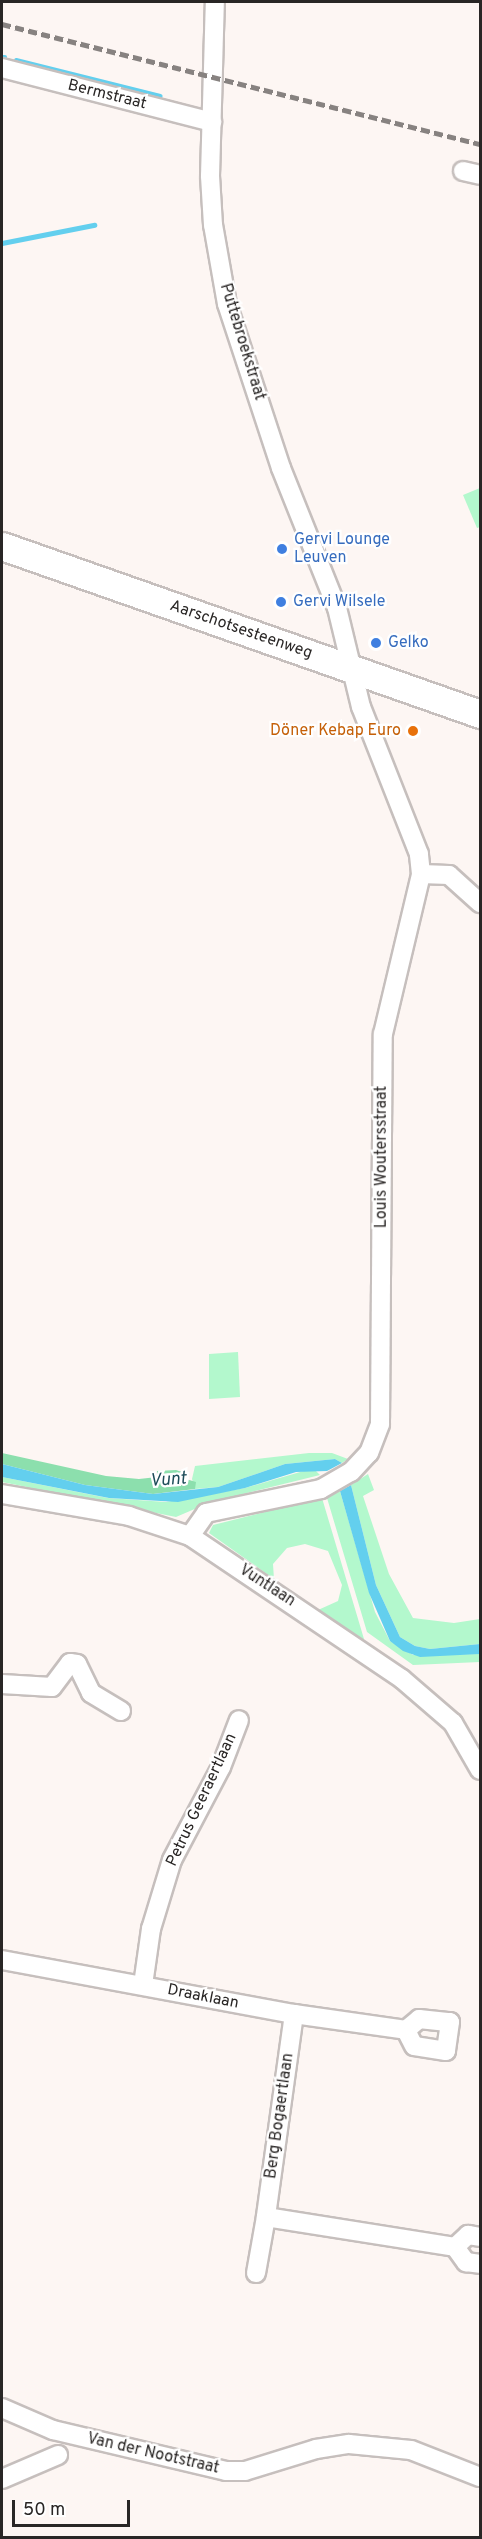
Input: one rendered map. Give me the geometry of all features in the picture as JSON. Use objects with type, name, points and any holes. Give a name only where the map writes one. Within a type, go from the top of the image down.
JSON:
[{"type":"main road","name":"Aarschotsesteenweg","points":[[2,546],[480,714]]},
{"type":"street","name":"Puttebroekstraat","points":[[215,2],[210,176],[213,225],[227,304],[281,468],[337,608],[351,668]]},
{"type":"street","name":"Bermstraat","points":[[2,68],[212,122]]},
{"type":"street","name":"Louis Woutersstraat","points":[[190,1536],[206,1513],[327,1487],[351,1472],[369,1453],[380,1424],[383,1034],[421,874],[419,854],[366,721],[351,668]]},
{"type":"street","points":[[421,874],[448,875],[480,903]]},
{"type":"street","name":"Vuntlaan","points":[[2,1494],[129,1516],[190,1536],[402,1679],[453,1723],[480,1770]]},
{"type":"street","points":[[52,1687],[70,1663],[77,1664],[91,1694]]},
{"type":"street","points":[[2,1684],[52,1687],[91,1694],[121,1711]]},
{"type":"street","name":"Petrus Geeraertlaan","points":[[143,1985],[152,1929],[172,1860],[221,1767],[239,1720]]},
{"type":"street","name":"Draaklaan","points":[[2,1960],[294,2014],[406,2030]]},
{"type":"street","name":"Berg Bogaertlaan","points":[[256,2273],[294,2014]]},
{"type":"street","points":[[266,2217],[455,2247],[466,2262],[480,2264]]},
{"type":"street","points":[[455,2247],[468,2235],[480,2236]]},
{"type":"street","name":"Van der Nootstraat","points":[[2,2408],[53,2430],[226,2471],[245,2471],[316,2449],[349,2444],[411,2450],[480,2477]]},
{"type":"street","points":[[2,2479],[58,2455]]},
{"type":"green space","points":[[480,488],[480,527],[477,528],[463,495]]},
{"type":"green space","points":[[238,1352],[240,1397],[209,1399],[209,1354]]},
{"type":"green space","points":[[2,1453],[106,1476],[139,1479],[157,1477],[157,1471],[176,1470],[185,1473],[186,1479],[196,1482],[195,1489],[153,1494],[85,1485],[2,1464]]},
{"type":"green space","points":[[309,1453],[332,1453],[348,1459],[342,1463],[335,1459],[285,1464],[218,1487],[195,1489],[192,1479],[195,1466]]},
{"type":"green space","points":[[307,1470],[315,1470],[320,1475],[211,1502],[176,1517],[2,1482],[2,1477],[108,1498],[166,1502],[245,1488]]},
{"type":"green space","points":[[368,1474],[374,1490],[363,1496],[389,1574],[413,1618],[454,1623],[480,1619],[480,1644],[430,1649],[415,1646],[400,1637],[376,1585],[351,1485]]},
{"type":"green space","points":[[340,1491],[375,1612],[390,1641],[413,1655],[480,1654],[480,1662],[413,1665],[367,1632],[327,1498]]},
{"type":"green space","points":[[322,1498],[363,1640],[318,1610],[338,1601],[342,1585],[328,1551],[305,1544],[287,1548],[273,1564],[274,1579],[209,1533],[213,1525]]},
{"type":"water","points":[[335,1459],[342,1463],[327,1471],[296,1472],[245,1488],[178,1502],[109,1498],[2,1477],[2,1464],[85,1485],[153,1494],[218,1487],[285,1464]]},
{"type":"water","points":[[351,1485],[376,1585],[400,1637],[415,1646],[430,1649],[480,1644],[480,1654],[420,1657],[403,1651],[390,1641],[369,1593],[340,1491]]},
{"type":"waterway","points":[[16,60],[160,96]]},
{"type":"waterway","points":[[2,243],[94,225]]},
{"type":"railway","points":[[2,24],[480,144]]},
{"type":"place","name":"Gervi Lounge Leuven","points":[[282,549]]},
{"type":"place","name":"Gervi Wilsele","points":[[281,602]]},
{"type":"place","name":"Gelko","points":[[376,643]]},
{"type":"place","name":"Döner Kebap Euro","points":[[413,731]]},
{"type":"water label","name":"Vunt","points":[[168,1481]]}]
